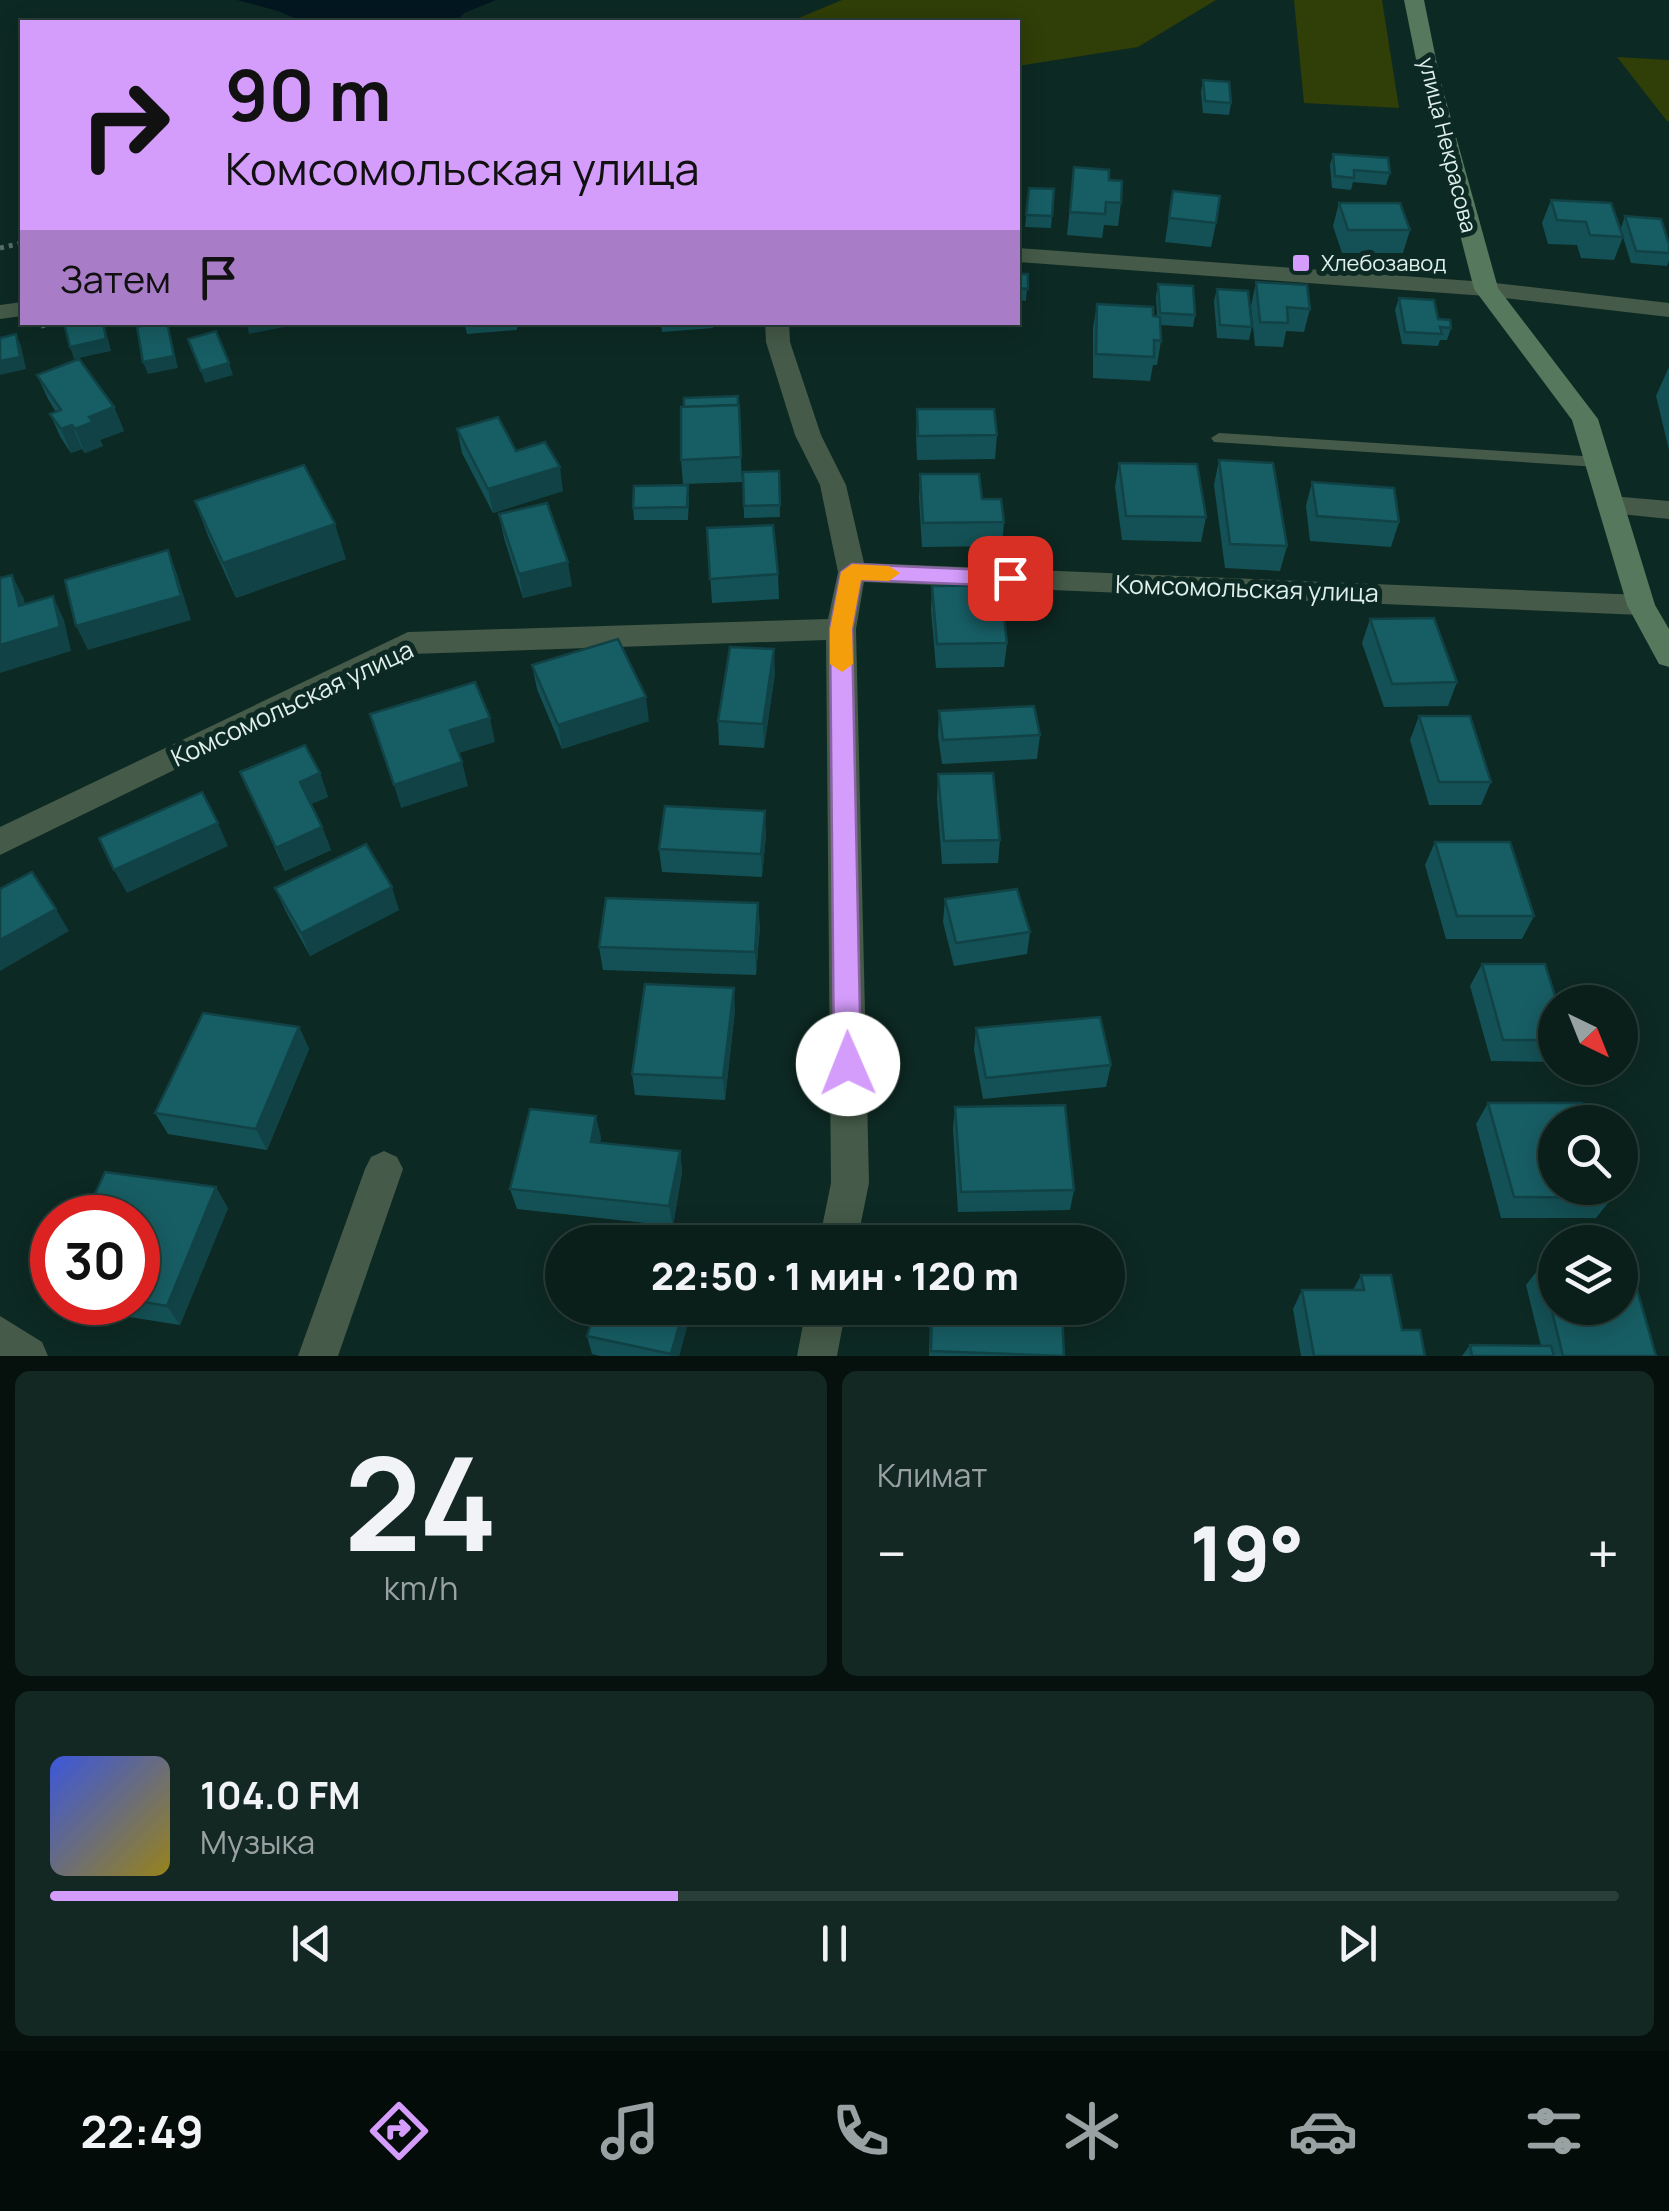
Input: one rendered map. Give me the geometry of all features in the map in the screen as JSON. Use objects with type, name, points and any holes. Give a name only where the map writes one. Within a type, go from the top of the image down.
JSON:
[{"type":"street","name":"улица Некрасова","points":[[1414,0],[1430,79],[1486,289]]},
{"type":"street","points":[[1020,255],[1486,289],[1669,310]]},
{"type":"street","points":[[1486,289],[1585,420],[1641,604],[1669,656]]},
{"type":"street","points":[[777,325],[778,342],[808,434],[833,485],[852,572],[841,629],[850,1183],[841,1225]]},
{"type":"street","points":[[1611,505],[1669,510]]},
{"type":"street","name":"Комсомольская улица","points":[[852,572],[1641,604]]},
{"type":"street","name":"Комсомольская улица","points":[[0,842],[408,643],[841,629]]},
{"type":"street","points":[[318,1356],[384,1169]]},
{"type":"street","points":[[817,1356],[823,1325]]},
{"type":"street","points":[[0,1336],[28,1356]]},
{"type":"lane","points":[[1219,438],[1598,462]]},
{"type":"green space","points":[[842,0],[1216,0],[1138,47],[1020,66],[1020,20],[794,20]]},
{"type":"green space","points":[[1294,0],[1382,0],[1399,108],[1304,103]]},
{"type":"green space","points":[[1617,57],[1669,60],[1669,121],[1667,121]]},
{"type":"water","points":[[237,0],[496,0],[464,13],[458,20],[298,20]]},
{"type":"building","points":[[1203,80],[1229,82],[1231,103],[1205,101]]},
{"type":"building","points":[[1333,154],[1388,158],[1390,173],[1354,170],[1354,178],[1335,176]]},
{"type":"building","points":[[1074,167],[1109,170],[1109,180],[1122,181],[1121,203],[1106,202],[1105,214],[1070,212]]},
{"type":"building","points":[[1029,188],[1054,189],[1052,216],[1026,215]]},
{"type":"building","points":[[1173,191],[1220,196],[1216,223],[1169,218]]},
{"type":"building","points":[[1551,200],[1611,203],[1623,237],[1590,235],[1586,222],[1557,220]]},
{"type":"building","points":[[1339,203],[1400,203],[1410,230],[1348,230]]},
{"type":"building","points":[[1625,216],[1661,219],[1669,253],[1636,251]]},
{"type":"building","points":[[1020,274],[1028,274],[1028,289],[1020,288]]},
{"type":"building","points":[[1256,282],[1307,285],[1310,309],[1287,307],[1288,323],[1260,322]]},
{"type":"building","points":[[1158,284],[1193,286],[1195,315],[1160,313]]},
{"type":"building","points":[[1217,289],[1248,291],[1252,327],[1220,325]]},
{"type":"building","points":[[1399,298],[1434,300],[1438,319],[1450,320],[1451,328],[1440,327],[1442,334],[1405,332]]},
{"type":"building","points":[[1097,304],[1153,307],[1153,316],[1160,317],[1161,341],[1154,340],[1154,357],[1096,354]]},
{"type":"building","points":[[64,325],[104,325],[106,339],[70,347]]},
{"type":"building","points":[[168,325],[174,356],[143,362],[137,327]]},
{"type":"building","points":[[216,331],[229,363],[201,371],[188,339]]},
{"type":"building","points":[[16,334],[20,357],[0,361],[0,338]]},
{"type":"building","points":[[79,359],[114,407],[89,417],[93,422],[61,429],[50,414],[61,410],[37,375]]},
{"type":"building","points":[[738,396],[738,405],[684,407],[684,398]]},
{"type":"building","points":[[739,405],[741,457],[681,460],[681,407]]},
{"type":"building","points":[[917,409],[994,409],[997,435],[918,436]]},
{"type":"building","points":[[498,417],[516,451],[545,442],[560,467],[488,489],[457,429]]},
{"type":"building","points":[[1219,460],[1273,463],[1287,546],[1230,544]]},
{"type":"building","points":[[1119,463],[1197,464],[1206,517],[1126,516]]},
{"type":"building","points":[[304,465],[335,524],[223,563],[195,501]]},
{"type":"building","points":[[779,471],[780,505],[744,506],[743,472]]},
{"type":"building","points":[[920,474],[979,474],[982,499],[1001,499],[1004,522],[923,523]]},
{"type":"building","points":[[1312,482],[1394,488],[1399,522],[1317,516]]},
{"type":"building","points":[[688,485],[687,507],[633,508],[634,486]]},
{"type":"building","points":[[547,503],[568,562],[519,574],[499,514]]},
{"type":"building","points":[[773,525],[778,574],[710,579],[707,528]]},
{"type":"building","points":[[168,550],[181,596],[76,626],[65,580]]},
{"type":"building","points":[[12,575],[19,606],[53,596],[60,627],[0,645],[0,578]]},
{"type":"building","points":[[1000,585],[1007,643],[937,644],[932,586]]},
{"type":"building","points":[[1434,618],[1457,682],[1392,684],[1370,619]]},
{"type":"building","points":[[618,639],[646,697],[558,725],[532,665]]},
{"type":"building","points":[[730,647],[774,649],[763,724],[718,721]]},
{"type":"building","points":[[475,682],[490,718],[450,730],[462,762],[394,785],[370,714]]},
{"type":"building","points":[[1034,706],[1040,735],[943,740],[939,711]]},
{"type":"building","points":[[1419,716],[1470,716],[1491,782],[1439,782]]},
{"type":"building","points":[[305,745],[320,773],[300,782],[322,827],[276,848],[240,772]]},
{"type":"building","points":[[993,773],[1000,840],[944,841],[938,774]]},
{"type":"building","points":[[202,792],[218,823],[114,870],[99,838]]},
{"type":"building","points":[[665,806],[765,811],[761,854],[659,849]]},
{"type":"building","points":[[1435,842],[1510,842],[1534,916],[1457,916]]},
{"type":"building","points":[[366,844],[392,887],[301,933],[275,888]]},
{"type":"building","points":[[32,872],[56,909],[0,940],[0,889]]},
{"type":"building","points":[[1017,889],[1030,932],[956,943],[945,899]]},
{"type":"building","points":[[606,898],[758,903],[755,952],[599,947]]},
{"type":"building","points":[[1482,964],[1545,964],[1552,985],[1538,985],[1538,1040],[1503,1040]]},
{"type":"building","points":[[645,984],[734,988],[723,1078],[632,1074]]},
{"type":"building","points":[[203,1013],[299,1027],[256,1129],[155,1113]]},
{"type":"building","points":[[1100,1017],[1111,1065],[986,1078],[976,1028]]},
{"type":"building","points":[[1488,1103],[1582,1103],[1538,1105],[1538,1197],[1514,1197]]},
{"type":"building","points":[[1065,1105],[1074,1190],[961,1192],[955,1107]]},
{"type":"building","points":[[530,1109],[596,1116],[591,1142],[680,1151],[669,1206],[510,1189]]},
{"type":"building","points":[[105,1172],[216,1187],[167,1306],[160,1305],[160,1195],[94,1195]]},
{"type":"building","points":[[1361,1275],[1391,1275],[1402,1330],[1420,1330],[1425,1356],[1314,1356],[1302,1290],[1364,1290]]},
{"type":"building","points":[[1638,1293],[1656,1356],[1563,1356],[1555,1325],[1638,1325]]},
{"type":"building","points":[[591,1325],[679,1325],[671,1354],[587,1336]]},
{"type":"building","points":[[932,1325],[1063,1325],[1064,1356],[931,1351]]},
{"type":"building","points":[[1470,1345],[1551,1346],[1554,1356],[1472,1356]]},
{"type":"slow traffic","points":[[842,664],[841,629],[852,572],[889,573]]},
{"type":"place","name":"Хлебозавод","points":[[1301,263]]},
{"type":"route","points":[[848,1064],[841,629],[852,572],[1010,578]]}]
